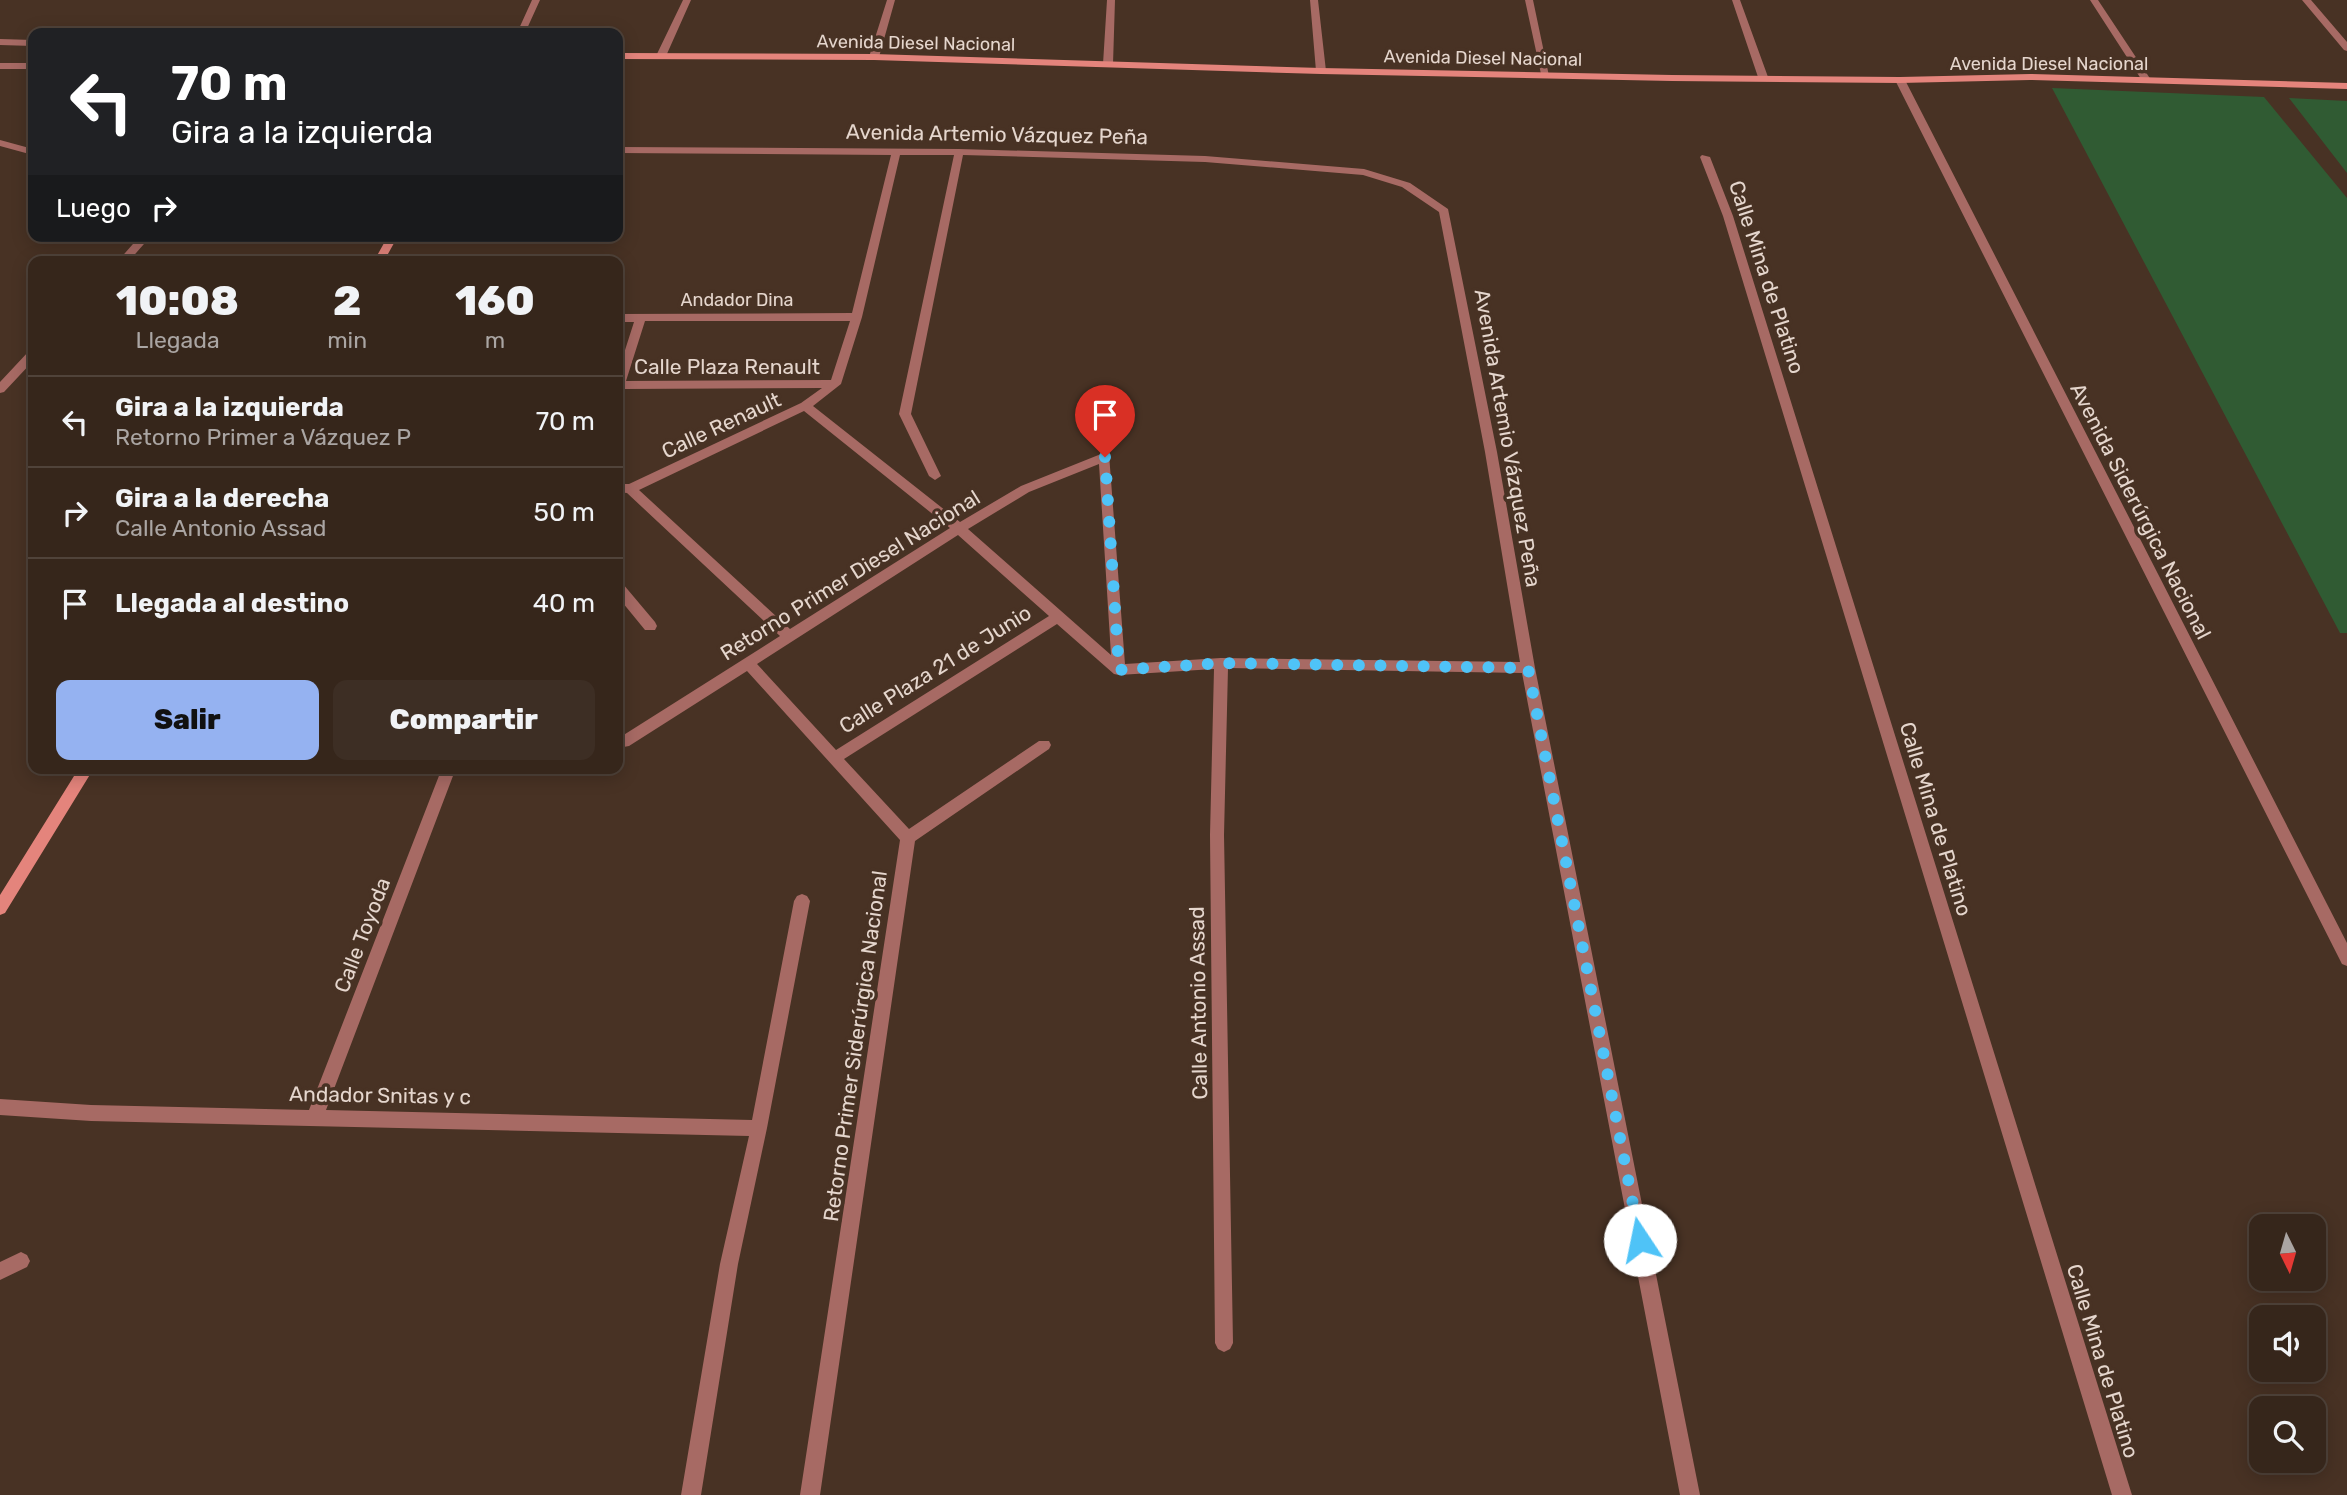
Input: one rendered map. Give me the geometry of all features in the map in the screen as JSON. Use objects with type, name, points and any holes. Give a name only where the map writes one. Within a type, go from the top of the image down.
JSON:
[{"type":"street","points":[[523,28],[536,0]]},
{"type":"street","points":[[661,56],[687,0]]},
{"type":"street","points":[[874,57],[891,0]]},
{"type":"street","points":[[1108,64],[1111,0]]},
{"type":"street","points":[[1314,0],[1321,71]]},
{"type":"street","points":[[1529,0],[1546,74]]},
{"type":"street","points":[[1736,0],[1763,77]]},
{"type":"street","points":[[2094,0],[2146,80]]},
{"type":"street","points":[[2306,0],[2347,48]]},
{"type":"street","points":[[0,42],[28,43]]},
{"type":"street","name":"Avenida Diesel Nacional","points":[[623,56],[874,57],[1321,71],[1900,80],[2030,77],[2347,86]]},
{"type":"street","points":[[0,66],[28,66]]},
{"type":"street","name":"Avenida Siderúrgica Nacional","points":[[1900,80],[2347,959]]},
{"type":"street","points":[[0,143],[28,151]]},
{"type":"street","name":"Avenida Artemio Vázquez Peña","points":[[623,150],[959,152],[1205,159],[1364,173],[1406,185],[1444,211],[1492,452],[1528,668],[1690,1495]]},
{"type":"street","points":[[835,384],[857,317],[896,152]]},
{"type":"street","name":"Retorno Primer Diesel Nacional","points":[[935,476],[905,414],[959,152]]},
{"type":"street","name":"Calle Mina de Platino","points":[[1705,157],[1732,229],[2122,1495]]},
{"type":"street","points":[[128,256],[140,242]]},
{"type":"street","name":"Andador Dina","points":[[623,318],[857,317]]},
{"type":"street","points":[[623,372],[641,318]]},
{"type":"street","points":[[0,389],[28,359]]},
{"type":"street","name":"Calle Plaza Renault","points":[[623,387],[835,384]]},
{"type":"street","name":"Calle Renault","points":[[624,489],[805,406],[835,384]]},
{"type":"street","points":[[805,406],[959,528],[1119,670],[1221,663],[1528,668]]},
{"type":"street","name":"Retorno Primer Diesel Nacional","points":[[623,741],[1025,489],[1105,457],[1119,670]]},
{"type":"street","points":[[624,489],[789,636]]},
{"type":"street","points":[[623,594],[650,626]]},
{"type":"street","name":"Calle Plaza 21 de Junio","points":[[834,758],[1058,617]]},
{"type":"street","points":[[747,662],[908,838],[1044,745]]},
{"type":"street","name":"Calle Antonio Assad","points":[[1221,663],[1217,835],[1224,1343]]},
{"type":"street","points":[[0,908],[83,774]]},
{"type":"street","name":"Calle Toyoda","points":[[315,1116],[447,774]]},
{"type":"street","name":"Retorno Primer Siderúrgica Nacional","points":[[810,1495],[908,838]]},
{"type":"street","points":[[691,1495],[729,1264],[802,901]]},
{"type":"street","name":"Andador Snitas y c","points":[[0,1107],[91,1112],[758,1128]]},
{"type":"street","points":[[0,1270],[21,1261]]},
{"type":"green space","points":[[2052,88],[2264,97],[2347,198],[2347,633],[2340,633]]},
{"type":"green space","points":[[2289,98],[2347,101],[2347,173]]},
{"type":"route","points":[[1105,457],[1119,670],[1221,663],[1528,668],[1640,1240]]}]
